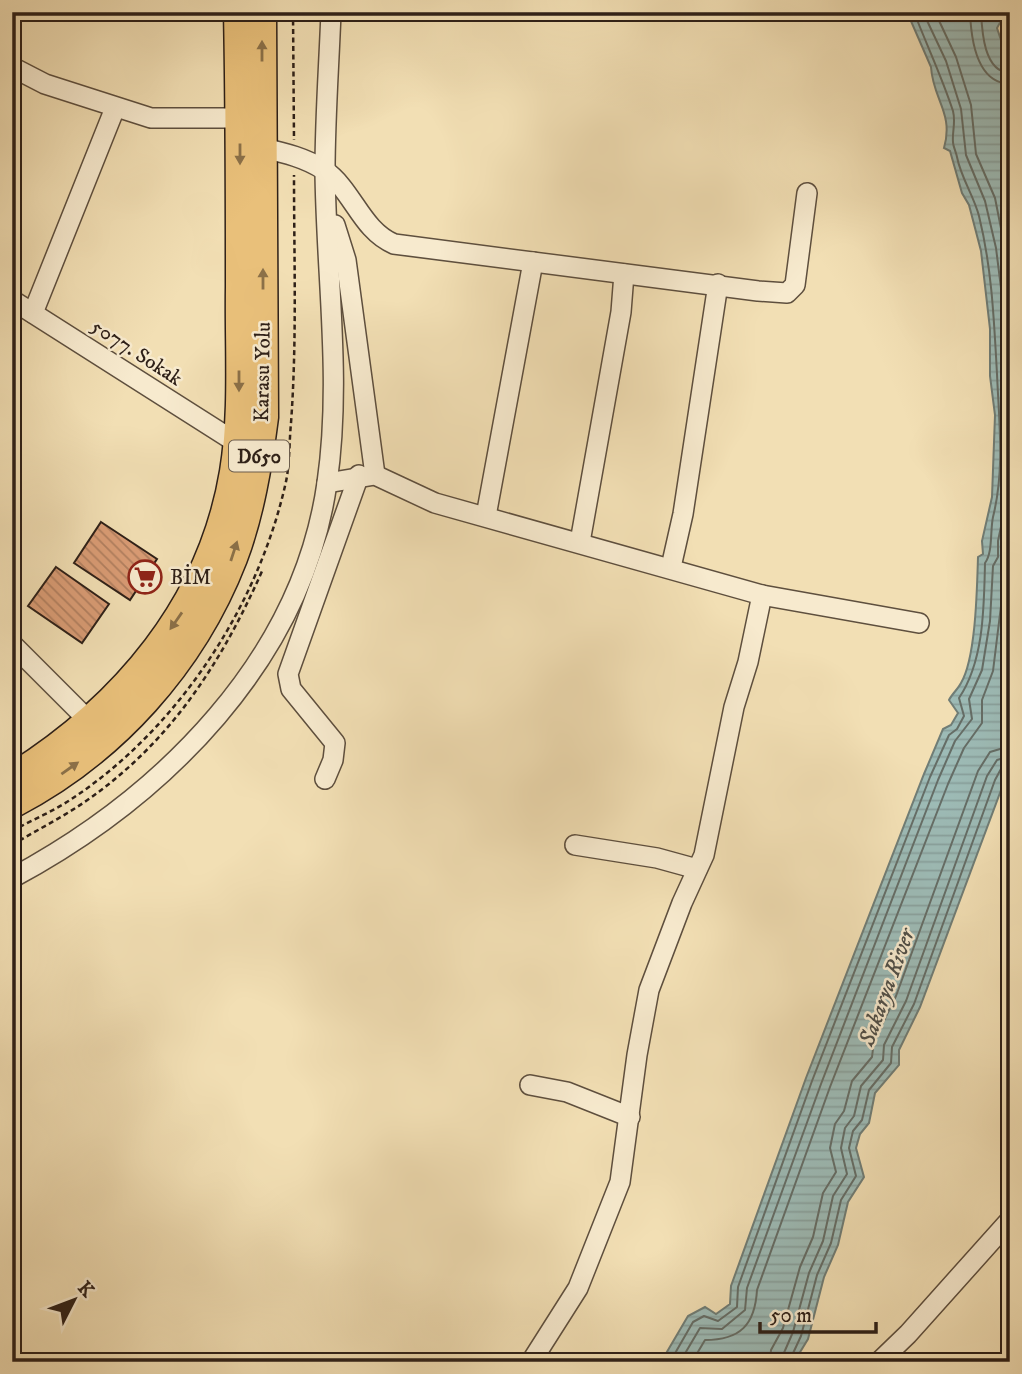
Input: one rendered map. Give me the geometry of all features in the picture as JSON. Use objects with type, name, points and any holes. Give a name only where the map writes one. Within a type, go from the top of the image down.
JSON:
[{"type":"highway","name":"Karasu Yolu","points":[[12,778],[50,755],[90,723],[145,666],[195,593],[226,512],[237,443],[240,118],[238,12]]},
{"type":"highway","name":"Karasu Yolu","points":[[12,804],[75,766],[121,728],[199,628],[233,558],[256,475],[264,417],[262,12]]},
{"type":"street","points":[[12,878],[80,839],[132,801],[170,769],[208,728],[285,616],[310,552],[327,483],[331,384],[325,171],[331,12]]},
{"type":"street","points":[[12,67],[45,84],[151,118],[240,118]]},
{"type":"street","points":[[33,313],[115,108]]},
{"type":"street","points":[[263,148],[296,156],[325,171],[343,189],[374,232],[386,241],[405,247],[758,291],[790,292],[799,267],[807,193]]},
{"type":"street","points":[[325,779],[333,760],[335,743],[291,689],[288,674],[367,475],[346,260],[326,198]]},
{"type":"street","points":[[486,516],[533,261]]},
{"type":"street","points":[[580,542],[621,312],[624,274]]},
{"type":"street","points":[[671,567],[685,502],[718,284]]},
{"type":"street","name":"5077. Sokak","points":[[12,300],[237,443]]},
{"type":"street","points":[[327,483],[367,475],[435,503],[671,567],[762,595],[919,624]]},
{"type":"street","points":[[531,1362],[578,1288],[620,1182],[637,1055],[649,990],[697,869],[713,819],[734,707],[748,662],[762,595]]},
{"type":"street","points":[[12,644],[90,723]]},
{"type":"street","points":[[575,845],[657,858],[697,869]]},
{"type":"street","points":[[530,1085],[567,1092],[630,1117]]},
{"type":"street","points":[[880,1362],[1010,1220]]},
{"type":"water","name":"Sakarya River","points":[[907,12],[994,12],[1002,19],[997,28],[1010,67],[1010,766],[920,1007],[899,1050],[899,1065],[875,1093],[869,1123],[860,1134],[856,1148],[864,1177],[848,1202],[838,1245],[824,1277],[808,1339],[794,1362],[661,1362],[688,1316],[705,1307],[716,1314],[730,1304],[731,1286],[806,1078],[924,774],[943,729],[951,725],[958,713],[949,700],[961,683],[970,657],[975,622],[978,557],[983,554],[982,541],[992,497],[995,415],[990,376],[990,329],[981,251],[969,205],[962,193],[950,151],[944,148],[945,116],[935,89],[931,67]]},
{"type":"building","points":[[101,522],[157,559],[130,600],[74,563]]},
{"type":"building","points":[[56,567],[109,604],[82,643],[28,606]]},
{"type":"place","name":"BİM","points":[[145,577]]}]
